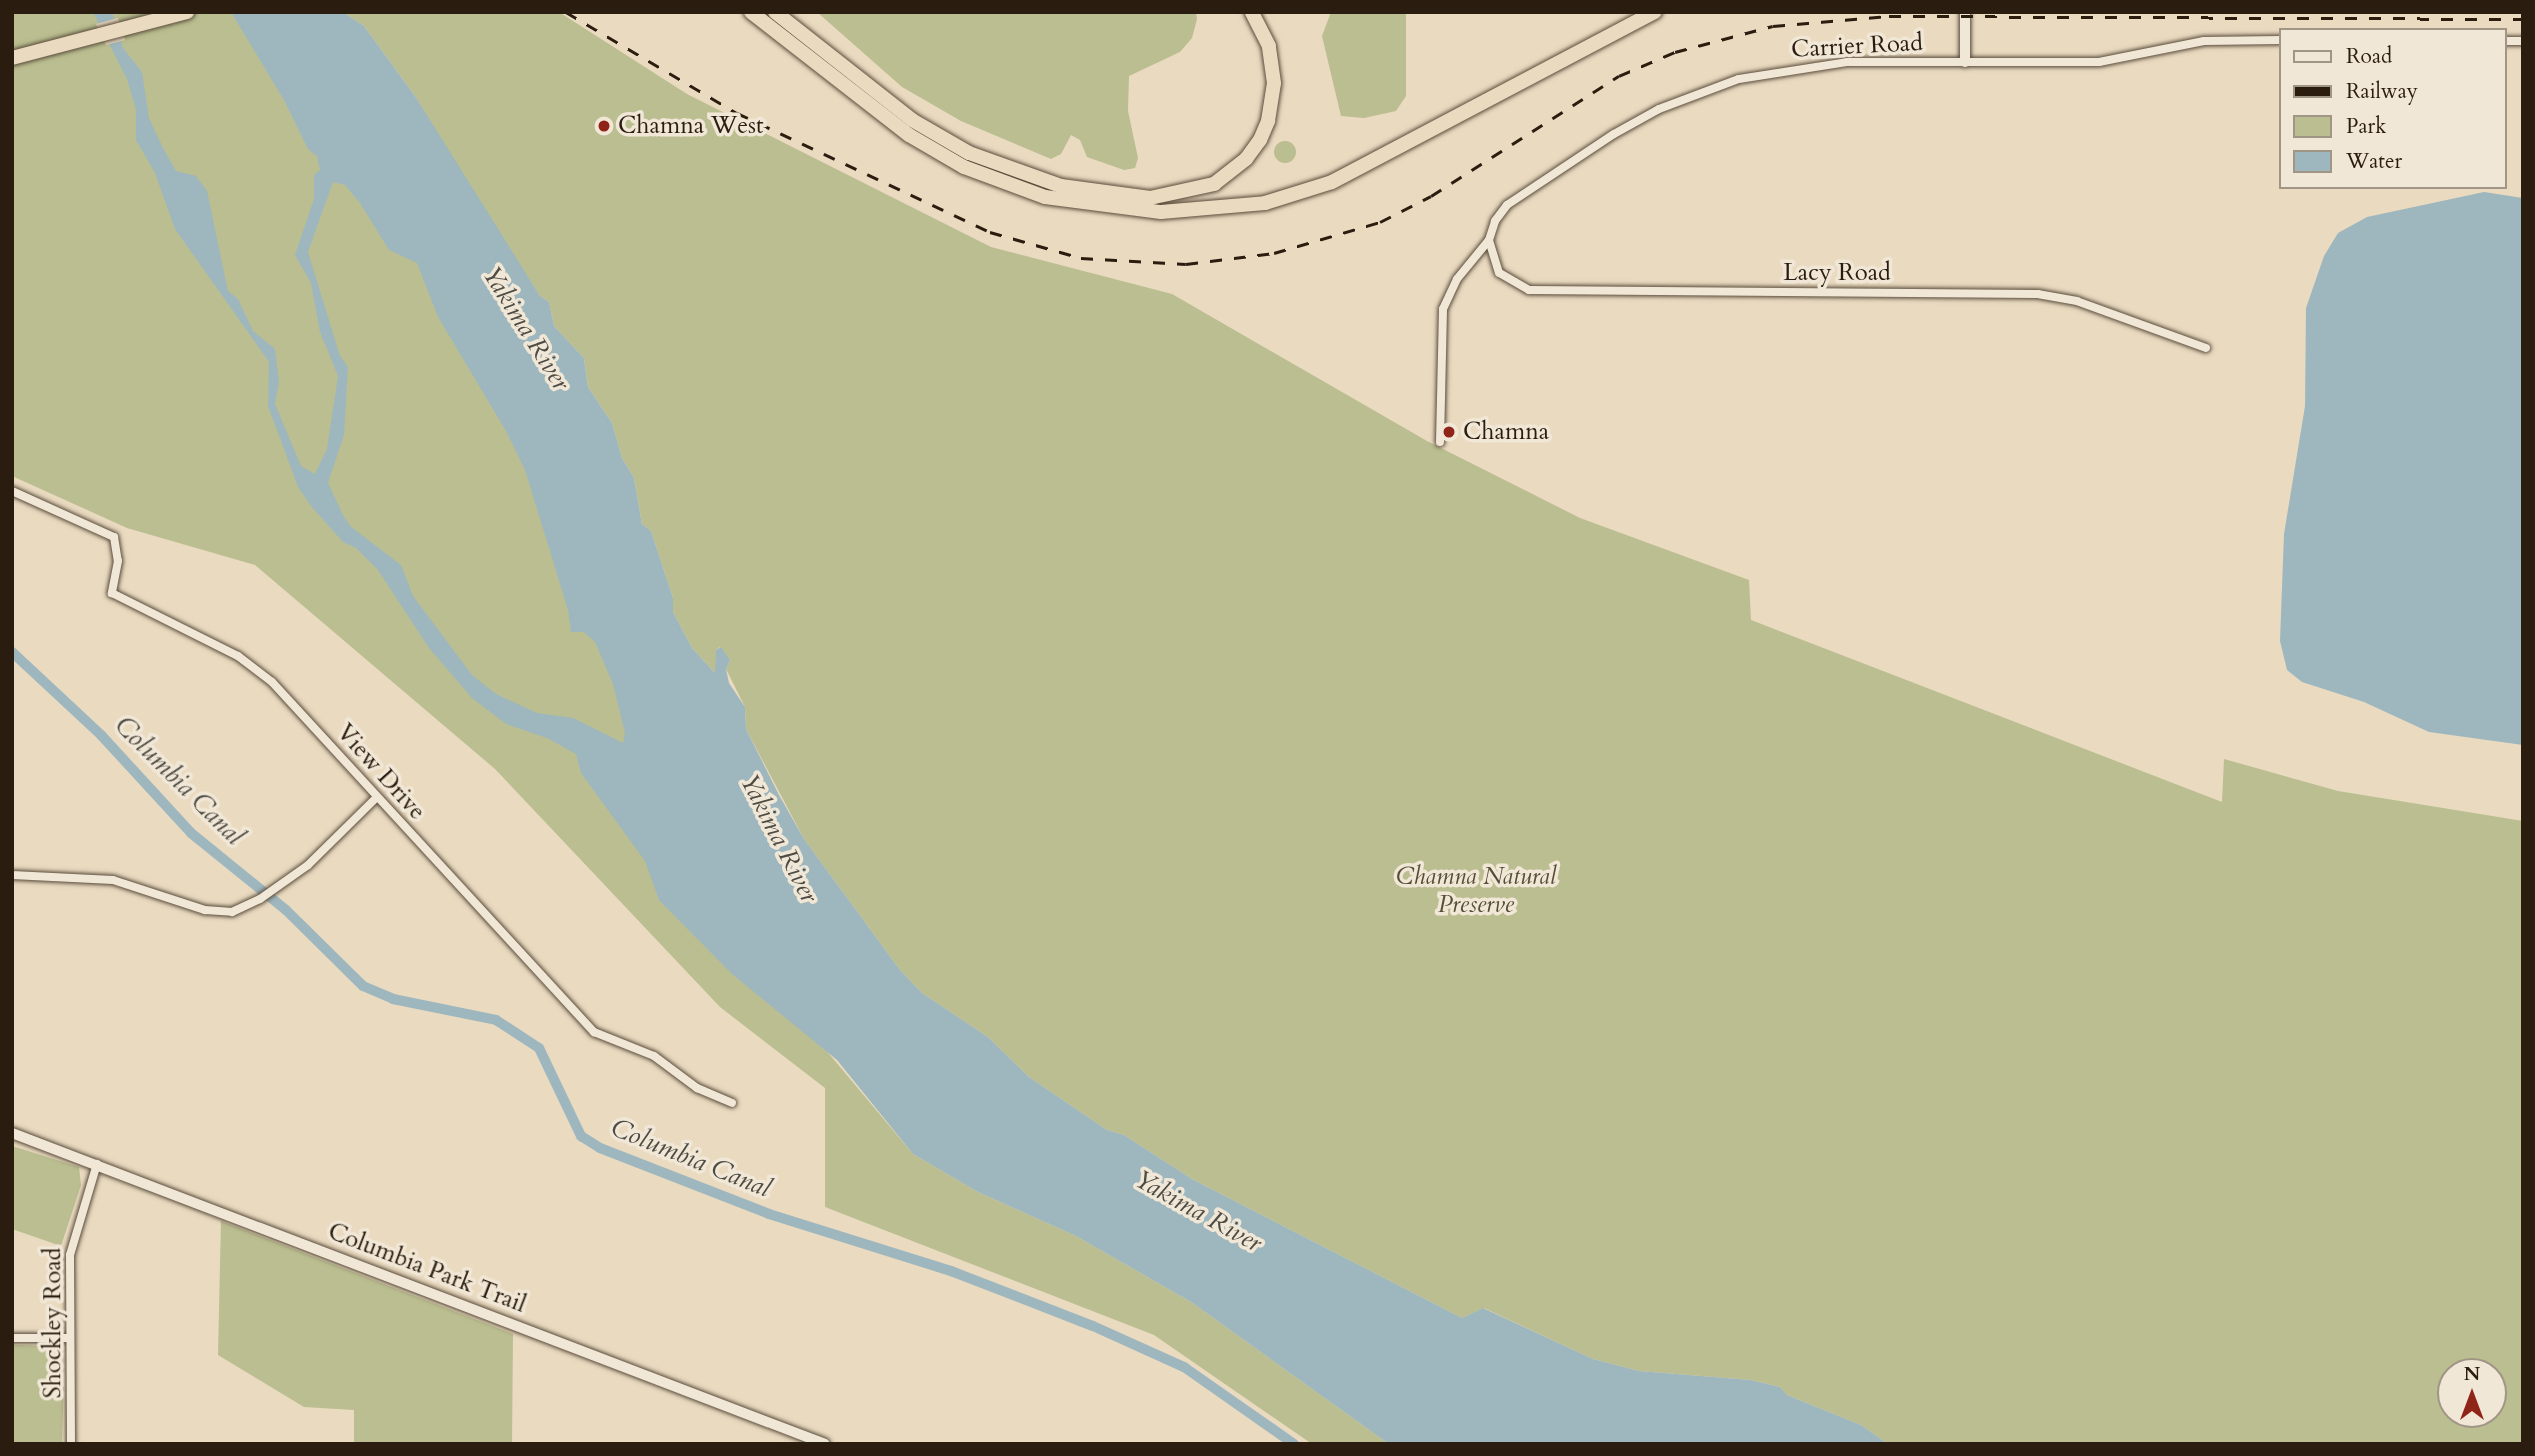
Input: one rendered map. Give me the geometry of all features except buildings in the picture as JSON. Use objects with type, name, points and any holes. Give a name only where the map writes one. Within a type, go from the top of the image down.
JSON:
[{"type":"highway","points":[[19,56],[187,12]]},
{"type":"highway","points":[[751,12],[878,113],[964,167],[1045,197],[1161,212],[1265,202],[1332,182],[1655,12]]},
{"type":"highway","points":[[775,12],[901,112],[969,153],[1062,186],[1150,198],[1214,184],[1246,159],[1260,140],[1268,121],[1275,83],[1269,46],[1252,12]]},
{"type":"main road","name":"Columbia Park Trail","points":[[12,1133],[825,1444]]},
{"type":"street","points":[[1965,12],[1965,62]]},
{"type":"street","name":"Carrier Road","points":[[1440,442],[1443,309],[1457,279],[1489,240],[1498,214],[1513,201],[1623,128],[1696,94],[1739,79],[1813,65],[2099,62],[2204,41],[2280,40]]},
{"type":"street","name":"Lacy Road","points":[[1489,240],[1499,274],[1529,290],[2038,293],[2077,301],[2206,348]]},
{"type":"street","name":"View Drive","points":[[12,491],[114,537],[118,561],[112,593],[257,668],[594,1032],[654,1056],[697,1088],[732,1103]]},
{"type":"street","points":[[12,875],[113,880],[222,912],[260,900],[332,844],[376,798]]},
{"type":"street","name":"Shockley Road","points":[[71,1444],[71,1243],[97,1164]]},
{"type":"street","points":[[12,1338],[69,1338]]},
{"type":"green space","points":[[12,12],[247,12],[411,245],[825,1049],[913,1154],[978,1192],[1076,1236],[1191,1302],[1389,1444],[1312,1444],[1154,1335],[825,1207],[825,1088],[720,1007],[495,769],[255,565],[127,528],[12,476]]},
{"type":"green space","name":"Chamna Natural Preserve","points":[[343,12],[559,12],[687,94],[991,247],[1172,294],[1427,441],[1580,518],[1749,580],[1751,620],[2222,802],[2224,759],[2338,791],[2523,821],[2523,1444],[1888,1444],[1861,1425],[1787,1395],[1780,1387],[1751,1380],[1639,1371],[1593,1359],[1484,1308],[1462,1318],[1192,1179],[1124,1135],[1107,1130],[1029,1077],[988,1037],[922,993],[900,970],[804,839],[746,729],[745,707],[726,669],[730,660],[720,647],[716,650],[716,674],[692,648],[673,612],[673,598],[651,531],[642,524],[634,478],[622,458],[612,423],[588,387],[584,358],[554,326],[549,302],[540,296],[469,187],[415,96],[364,26]]},
{"type":"green space","points":[[817,12],[1196,12],[1197,19],[1192,38],[1180,52],[1129,76],[1128,111],[1138,158],[1135,168],[1124,170],[1087,157],[1080,140],[1071,135],[1061,154],[1051,159],[961,121],[902,87]]},
{"type":"green space","points":[[1331,12],[1406,12],[1406,96],[1396,111],[1364,118],[1341,116],[1322,36]]},
{"type":"green space","points":[[1281,141],[1289,141],[1296,148],[1296,156],[1289,163],[1281,163],[1274,156],[1274,148]]},
{"type":"green space","points":[[12,1146],[79,1167],[81,1185],[61,1246],[12,1229]]},
{"type":"green space","points":[[221,1221],[513,1334],[512,1444],[354,1444],[354,1410],[304,1407],[218,1355]]},
{"type":"green space","points":[[12,1345],[49,1346],[59,1351],[64,1377],[62,1444],[12,1444]]},
{"type":"water","name":"Yakima River","points":[[93,12],[112,12],[123,48],[142,72],[149,118],[163,148],[176,171],[196,176],[207,191],[228,291],[238,299],[253,331],[275,349],[279,382],[275,404],[301,466],[315,474],[327,449],[338,376],[320,332],[311,283],[295,255],[314,199],[314,175],[320,170],[317,156],[308,149],[284,100],[231,12],[343,12],[364,26],[415,96],[540,296],[549,302],[554,326],[584,358],[588,387],[612,423],[622,458],[634,478],[642,524],[651,531],[673,598],[673,612],[692,648],[715,673],[716,650],[721,647],[730,660],[726,669],[729,683],[745,707],[746,729],[804,839],[900,970],[922,993],[988,1037],[1029,1077],[1107,1130],[1124,1135],[1192,1179],[1462,1318],[1483,1308],[1593,1359],[1639,1371],[1751,1380],[1780,1387],[1787,1395],[1861,1425],[1888,1444],[1389,1444],[1191,1302],[1076,1236],[978,1192],[913,1154],[837,1060],[732,974],[659,900],[645,861],[581,773],[576,754],[547,738],[506,724],[472,698],[429,648],[378,570],[356,548],[343,542],[311,506],[298,487],[268,406],[269,362],[175,229],[155,173],[136,140],[136,110],[127,79]],"holes":[[[333,182],[345,185],[360,203],[389,250],[417,263],[438,317],[506,431],[525,470],[568,610],[571,632],[584,632],[595,642],[613,684],[625,733],[623,743],[573,718],[537,713],[496,694],[472,675],[413,596],[401,565],[350,526],[343,515],[328,483],[344,435],[348,367],[340,356],[308,252]]]},
{"type":"water","points":[[2484,192],[2523,198],[2523,745],[2429,732],[2364,702],[2302,682],[2287,670],[2280,641],[2284,534],[2305,406],[2306,308],[2324,256],[2338,233],[2367,217]]},
{"type":"pier","points":[[118,18],[125,40],[106,45],[96,24]]},
{"type":"waterway","name":"Columbia Canal","points":[[12,652],[101,735],[191,833],[286,910],[363,986],[393,999],[496,1020],[539,1048],[581,1136],[600,1148],[769,1214],[951,1271],[1093,1326],[1184,1367],[1294,1444]]},
{"type":"railway","points":[[566,12],[737,113],[990,232],[1081,258],[1186,264],[1274,253],[1380,222],[1431,196],[1619,76],[1675,52],[1773,26],[1889,16],[2523,19]]},
{"type":"place","name":"Chamna West","points":[[604,126]]},
{"type":"place","name":"Chamna","points":[[1449,432]]}]
